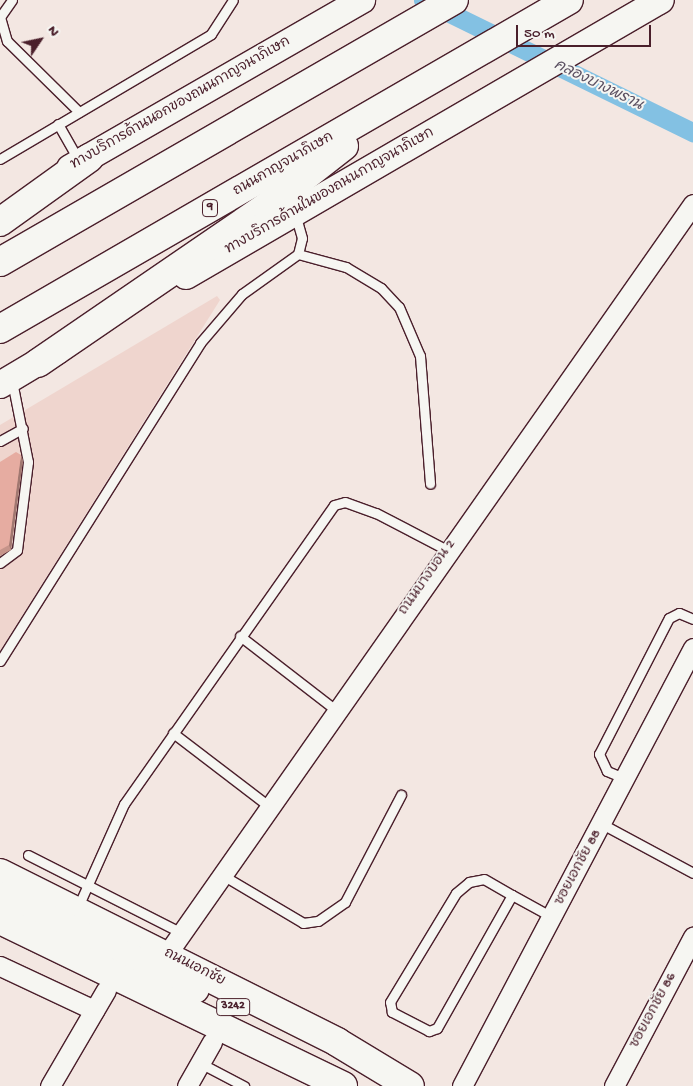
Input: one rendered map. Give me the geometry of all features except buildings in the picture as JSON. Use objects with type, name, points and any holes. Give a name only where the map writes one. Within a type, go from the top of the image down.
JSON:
[{"type":"main road","name":"ทางบริการด้านนอกของถนนกาญจนาภิเษก","points":[[0,208],[362,0]]},
{"type":"main road","points":[[0,262],[454,0]]},
{"type":"main road","name":"ถนนกาญจนาภิเษก","points":[[0,329],[569,0]]},
{"type":"main road","name":"ทางบริการด้านในของถนนกาญจนาภิเษก","points":[[6,382],[294,212],[651,6]]},
{"type":"main road","points":[[38,363],[266,207],[419,86]]},
{"type":"main road","points":[[0,222],[84,160]]},
{"type":"main road","name":"ถนนเอกชัย","points":[[0,873],[67,928],[343,1086]]},
{"type":"main road","name":"ถนนเอกชัย","points":[[0,896],[399,1086]]},
{"type":"main road","name":"ถนนเอกชัย","points":[[0,920],[174,944],[410,1086]]},
{"type":"main road","points":[[0,940],[100,1000],[206,1052],[309,1086]]},
{"type":"street","name":"ถนนบางบอน 2","points":[[174,944],[224,876],[447,550],[693,204]]},
{"type":"street","name":"ซอยเอกชัย 88","points":[[462,1086],[626,780],[693,648]]},
{"type":"street","name":"ซอยเอกชัย 86","points":[[614,1086],[693,937]]},
{"type":"street","points":[[0,966],[100,1000],[50,1086]]},
{"type":"street","points":[[187,1086],[206,1052]]},
{"type":"lane","points":[[12,0],[0,17],[7,41],[79,112]]},
{"type":"lane","points":[[0,159],[211,34],[233,0]]},
{"type":"lane","points":[[58,124],[84,160]]},
{"type":"lane","points":[[0,661],[205,336],[242,294],[298,254],[302,238],[294,212]]},
{"type":"lane","points":[[298,254],[346,268],[381,288],[399,307],[420,356],[430,484]]},
{"type":"lane","points":[[0,563],[17,550],[28,462],[23,428],[6,382]]},
{"type":"lane","points":[[0,442],[23,428]]},
{"type":"lane","points":[[67,928],[89,884],[124,804],[240,636],[334,505],[345,502],[362,507],[447,550]]},
{"type":"lane","points":[[626,780],[607,771],[599,754],[669,618],[679,613],[693,619]]},
{"type":"lane","points":[[240,636],[337,711]]},
{"type":"lane","points":[[173,733],[271,808]]},
{"type":"lane","points":[[224,876],[303,923],[318,921],[345,902],[400,795]]},
{"type":"lane","points":[[602,824],[693,873]]},
{"type":"lane","points":[[28,855],[89,884],[174,944]]},
{"type":"lane","points":[[512,894],[437,1028],[429,1030],[392,1012],[390,1002],[456,893],[468,882],[484,879],[512,894],[552,918]]},
{"type":"lane","points":[[206,1052],[244,1086]]},
{"type":"shaded area","points":[[217,296],[220,300],[0,651],[0,425]]},
{"type":"waterway","name":"คลองบางพราน","points":[[423,0],[693,132]]}]
